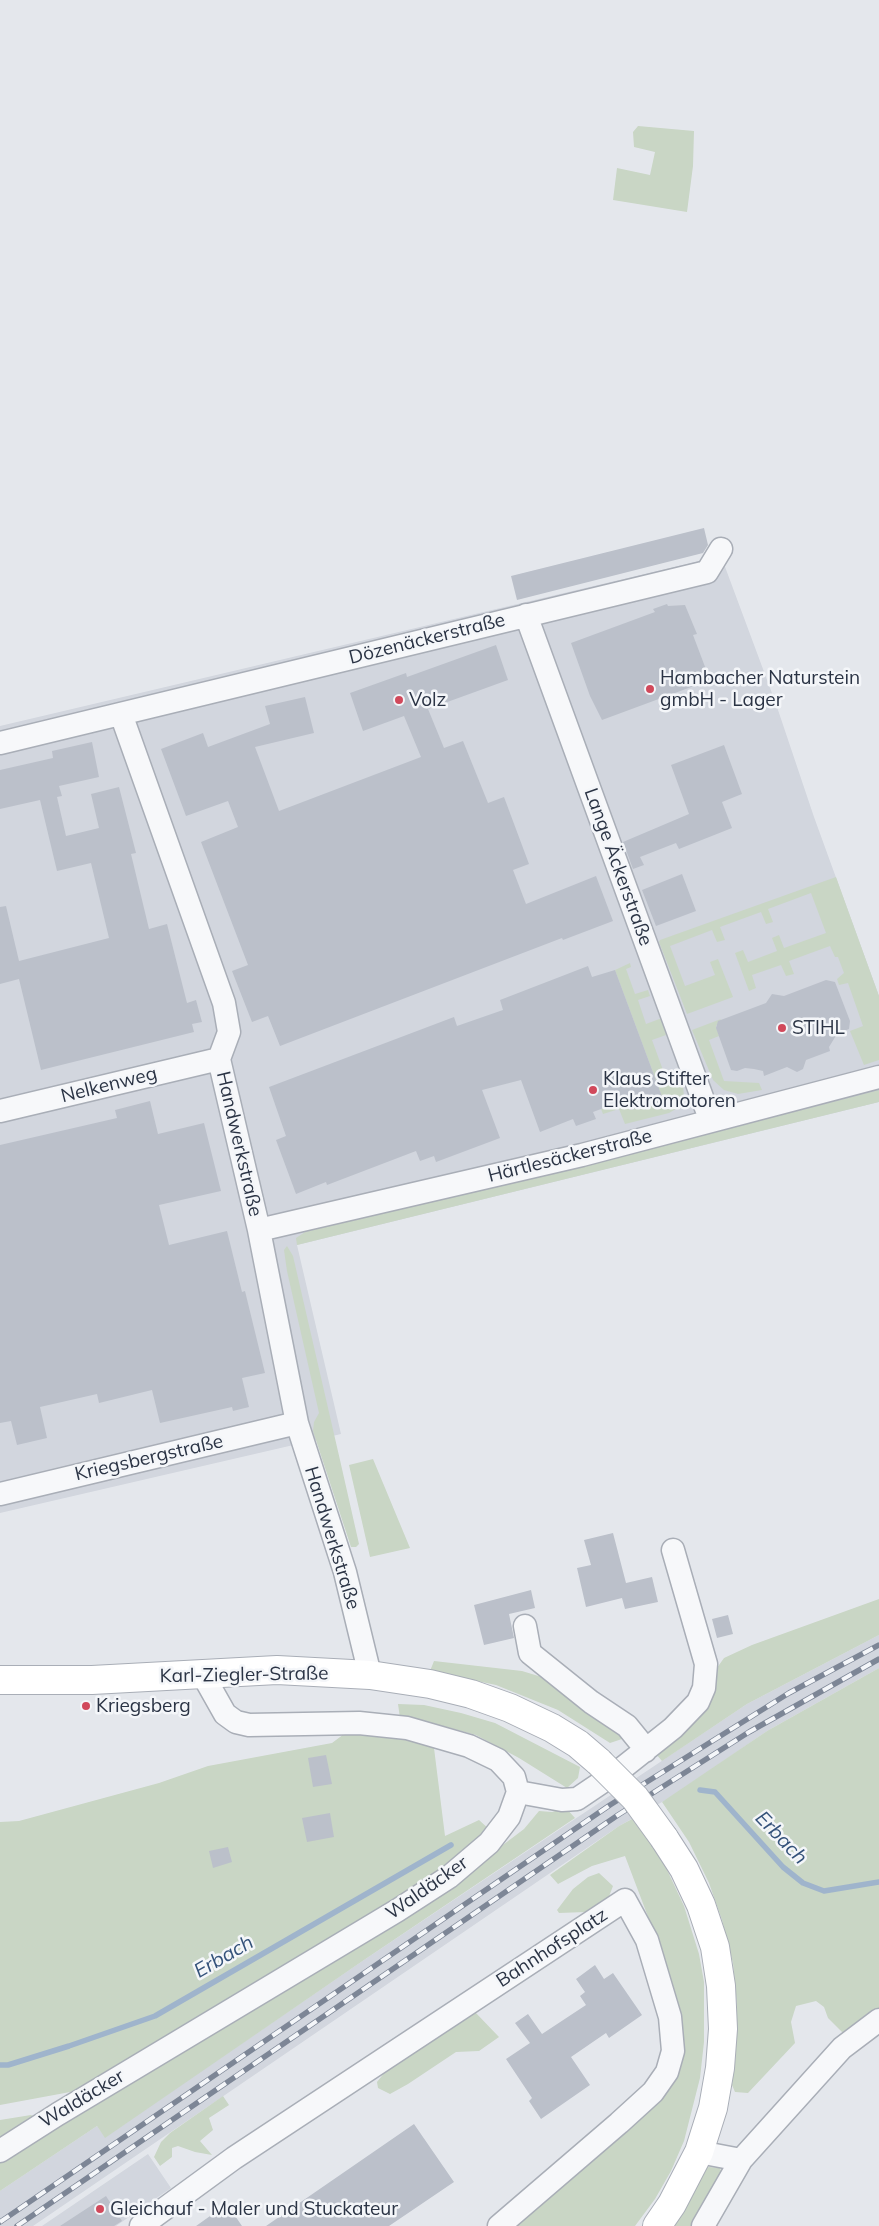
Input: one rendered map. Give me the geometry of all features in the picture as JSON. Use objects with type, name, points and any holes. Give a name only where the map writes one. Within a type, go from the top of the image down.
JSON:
[{"type":"street","name":"Dözenäckerstraße","points":[[121,714],[707,572],[721,549]]},
{"type":"street","name":"Lange Äckerstraße","points":[[526,615],[710,1119]]},
{"type":"street","points":[[0,743],[121,714]]},
{"type":"street","name":"Handwerkstraße","points":[[121,714],[224,1002],[229,1032],[219,1059],[259,1230],[297,1423],[345,1572],[370,1675]]},
{"type":"street","name":"Nelkenweg","points":[[0,1111],[219,1059]]},
{"type":"street","name":"Härtlesäckerstraße","points":[[259,1230],[582,1155],[710,1119],[860,1084],[879,1077]]},
{"type":"street","name":"Kriegsbergstraße","points":[[0,1494],[297,1423]]},
{"type":"street","points":[[203,1674],[225,1714],[236,1722],[249,1725],[359,1723],[407,1728],[469,1746],[498,1760],[514,1777],[518,1792],[562,1800],[577,1799],[644,1751],[680,1721],[698,1702],[704,1688],[706,1664],[673,1550]]},
{"type":"street","points":[[525,1626],[530,1653],[591,1702],[627,1726],[640,1742],[644,1751]]},
{"type":"street","name":"Karl-Ziegler-Straße","points":[[0,1680],[92,1680],[277,1670],[370,1675],[430,1684],[471,1694],[510,1708],[552,1728],[578,1744],[635,1798],[664,1838],[684,1869],[701,1905],[715,1947],[721,1986],[723,2029],[720,2068],[713,2108],[699,2152],[672,2204],[657,2226]]},
{"type":"street","name":"Waldäcker","points":[[0,2151],[58,2114],[398,1910],[449,1877],[489,1843],[509,1817],[518,1792]]},
{"type":"street","name":"Bahnhofsplatz","points":[[141,2226],[234,2158],[625,1900],[647,1940],[670,2017],[673,2051],[667,2072],[653,2092],[499,2226]]},
{"type":"street","points":[[703,2226],[740,2160],[842,2048],[879,2020]]},
{"type":"street","points":[[699,2152],[740,2160]]},
{"type":"shaded area","points":[[721,556],[776,704],[814,817],[879,996],[879,1102],[297,1245],[341,1434],[0,1513],[0,726]]},
{"type":"shaded area","points":[[879,1635],[879,1668],[767,1731],[671,1797],[619,1826],[33,2226],[0,2226],[0,2191],[97,2126],[105,2137],[364,1960],[747,1704]]},
{"type":"shaded area","points":[[148,2154],[171,2188],[116,2226],[42,2226]]},
{"type":"green space","points":[[638,126],[694,131],[693,166],[687,212],[613,200],[617,168],[650,175],[655,152],[634,147],[633,132]]},
{"type":"green space","points":[[836,877],[879,996],[879,1060],[864,1065],[850,1031],[863,1026],[848,983],[839,985],[837,979],[844,973],[838,957],[835,957],[830,946],[789,961],[794,974],[786,976],[781,965],[752,975],[756,988],[749,991],[735,953],[743,950],[748,962],[777,951],[772,938],[779,935],[784,948],[826,933],[811,893],[768,909],[773,922],[766,924],[761,912],[720,927],[725,940],[717,942],[712,930],[670,946],[685,986],[715,975],[710,962],[718,959],[733,997],[687,1014],[659,942],[660,940]]},
{"type":"green space","points":[[630,963],[631,967],[626,969],[635,994],[648,990],[650,996],[638,1000],[646,1024],[662,1018],[666,1035],[652,1040],[667,1081],[682,1075],[684,1097],[681,1106],[669,1113],[625,1124],[619,1109],[603,1114],[601,1109],[625,1100],[630,1110],[664,1102],[615,970]]},
{"type":"green space","points":[[721,1019],[716,1026],[719,1036],[709,1040],[724,1081],[759,1083],[762,1090],[738,1094],[724,1090],[713,1080],[692,1030]]},
{"type":"green space","points":[[879,1090],[879,1102],[297,1245],[296,1238],[305,1232],[708,1134]]},
{"type":"green space","points":[[287,1246],[293,1256],[340,1460],[359,1544],[356,1547],[351,1547],[313,1431],[314,1422],[319,1413],[287,1271],[284,1250]]},
{"type":"green space","points":[[373,1459],[410,1548],[370,1557],[349,1465]]},
{"type":"green space","points":[[879,1599],[879,1635],[747,1704],[662,1761],[656,1754],[724,1658],[752,1645]]},
{"type":"green space","points":[[434,1661],[522,1671],[545,1678],[625,1738],[610,1743],[558,1710],[496,1685],[430,1671]]},
{"type":"green space","points":[[879,1668],[879,2011],[844,2034],[828,2018],[824,2007],[816,2001],[796,2006],[791,2022],[795,2043],[748,2093],[735,2092],[732,2085],[736,2054],[737,2005],[733,1963],[722,1920],[709,1883],[689,1842],[662,1802],[767,1731]]},
{"type":"green space","points":[[398,1704],[424,1705],[495,1723],[580,1767],[578,1778],[567,1788],[519,1758],[476,1735],[432,1723],[400,1718]]},
{"type":"green space","points":[[344,1734],[386,1734],[434,1748],[445,1836],[479,1820],[490,1830],[441,1876],[81,2090],[0,2105],[0,1822],[19,1821],[159,1783],[208,1766],[332,1743]]},
{"type":"green space","points":[[566,1808],[575,1818],[105,2138],[97,2126],[0,2191],[0,2160],[487,1857],[524,1829],[539,1811],[552,1812]]},
{"type":"green space","points":[[632,1819],[662,1859],[684,1906],[699,1954],[704,1982],[704,2042],[700,2078],[684,2141],[671,2171],[655,2199],[635,2226],[517,2226],[591,2162],[668,2079],[661,1951],[625,1856],[592,1866],[558,1884],[550,1875],[619,1826]]},
{"type":"green space","points":[[599,1873],[613,1886],[608,1899],[586,1912],[559,1913],[557,1910],[573,1889],[588,1877]]},
{"type":"green space","points":[[475,2012],[499,2037],[479,2051],[456,2052],[390,2094],[378,2088],[377,2082],[385,2072]]},
{"type":"green space","points":[[223,2096],[229,2105],[209,2118],[213,2130],[200,2141],[212,2155],[178,2146],[172,2148],[172,2157],[160,2166],[154,2157],[161,2142],[170,2133]]},
{"type":"green space","points":[[31,2115],[35,2117],[0,2141],[0,2120]]},
{"type":"green space","points":[[709,2167],[720,2168],[726,2187],[707,2220],[718,2226],[669,2226],[701,2169]]},
{"type":"building","points":[[704,528],[708,545],[703,553],[517,600],[511,576]]},
{"type":"building","points":[[667,604],[668,606],[685,605],[697,634],[693,635],[710,680],[602,720],[590,696],[571,643],[655,612],[653,609]]},
{"type":"building","points":[[496,645],[508,680],[428,709],[444,748],[463,741],[488,803],[504,797],[529,864],[513,870],[526,904],[596,876],[613,921],[563,940],[562,938],[280,1046],[268,1016],[252,1022],[232,971],[248,965],[201,842],[238,827],[228,801],[186,816],[161,749],[203,733],[208,747],[270,724],[265,706],[305,697],[314,733],[255,747],[279,811],[421,757],[404,716],[363,731],[350,693],[406,673],[407,677]]},
{"type":"building","points":[[92,742],[99,777],[59,786],[62,796],[57,797],[66,836],[99,828],[91,794],[119,787],[136,853],[131,854],[149,929],[167,924],[187,1003],[196,1000],[202,1022],[192,1024],[194,1032],[41,1070],[19,979],[0,984],[0,907],[6,906],[19,961],[109,938],[91,863],[57,871],[40,800],[0,809],[0,770],[53,758],[52,751]]},
{"type":"building","points":[[724,745],[742,794],[722,802],[732,828],[679,849],[676,843],[640,857],[644,865],[633,869],[623,842],[689,814],[671,765]]},
{"type":"building","points":[[682,874],[696,911],[656,926],[642,890]]},
{"type":"building","points":[[588,966],[592,977],[615,970],[664,1102],[630,1110],[625,1100],[593,1112],[596,1119],[576,1126],[573,1119],[540,1132],[521,1080],[482,1090],[500,1138],[436,1162],[434,1156],[420,1161],[416,1151],[327,1185],[326,1182],[296,1194],[276,1140],[286,1136],[269,1087],[454,1017],[457,1026],[503,1010],[500,1000]]},
{"type":"building","name":"STIHL","points":[[826,980],[835,982],[850,1021],[849,1029],[837,1034],[829,1047],[830,1051],[806,1060],[803,1069],[797,1072],[787,1067],[764,1076],[763,1071],[754,1069],[731,1070],[716,1028],[718,1021],[766,1003],[772,994],[784,996]]},
{"type":"building","points":[[150,1101],[158,1134],[204,1123],[221,1191],[159,1205],[169,1245],[227,1231],[242,1292],[245,1291],[265,1373],[242,1378],[249,1407],[233,1411],[232,1407],[160,1423],[152,1390],[99,1403],[97,1394],[40,1407],[47,1438],[17,1445],[11,1421],[0,1423],[0,1145],[117,1118],[115,1110]]},
{"type":"building","points":[[613,1533],[626,1583],[652,1577],[658,1602],[625,1609],[622,1598],[586,1607],[577,1568],[591,1565],[584,1540]]},
{"type":"building","points":[[531,1590],[535,1608],[509,1614],[514,1638],[484,1645],[474,1605]]},
{"type":"building","points":[[728,1615],[733,1634],[717,1638],[712,1619]]},
{"type":"building","points":[[326,1755],[332,1784],[313,1787],[308,1758]]},
{"type":"building","points":[[330,1813],[334,1837],[307,1842],[302,1818]]},
{"type":"building","points":[[228,1847],[232,1862],[213,1868],[209,1851]]},
{"type":"building","points":[[595,1965],[604,1979],[613,1973],[642,2015],[609,2038],[606,2033],[571,2057],[590,2085],[541,2119],[529,2101],[532,2098],[506,2059],[530,2043],[515,2023],[528,2014],[542,2034],[586,2005],[580,1996],[585,1992],[576,1979]]},
{"type":"building","points":[[414,2124],[454,2182],[389,2226],[266,2226]]},
{"type":"building","name":"Gleichauf - Maler und Stuckateur","points":[[106,2196],[122,2221],[114,2226],[60,2226]]},
{"type":"building","points":[[227,2204],[242,2226],[196,2226]]},
{"type":"waterway","name":"Erbach","points":[[700,1790],[715,1792],[783,1867],[803,1883],[824,1891],[879,1882]]},
{"type":"waterway","name":"Erbach","points":[[0,2065],[8,2065],[69,2046],[155,2016],[451,1845]]},
{"type":"railway","points":[[0,2222],[610,1805],[789,1693],[879,1645]]},
{"type":"railway","points":[[17,2226],[618,1815],[749,1732],[879,1659]]},
{"type":"place","name":"Hambacher Naturstein gmbH - Lager","points":[[650,689]]},
{"type":"place","name":"Volz","points":[[399,700]]},
{"type":"place","name":"STIHL","points":[[782,1028]]},
{"type":"place","name":"Klaus Stifter Elektromotoren","points":[[593,1090]]},
{"type":"place","name":"Kriegsberg","points":[[86,1706]]},
{"type":"place","name":"Gleichauf - Maler und Stuckateur","points":[[100,2209]]}]
